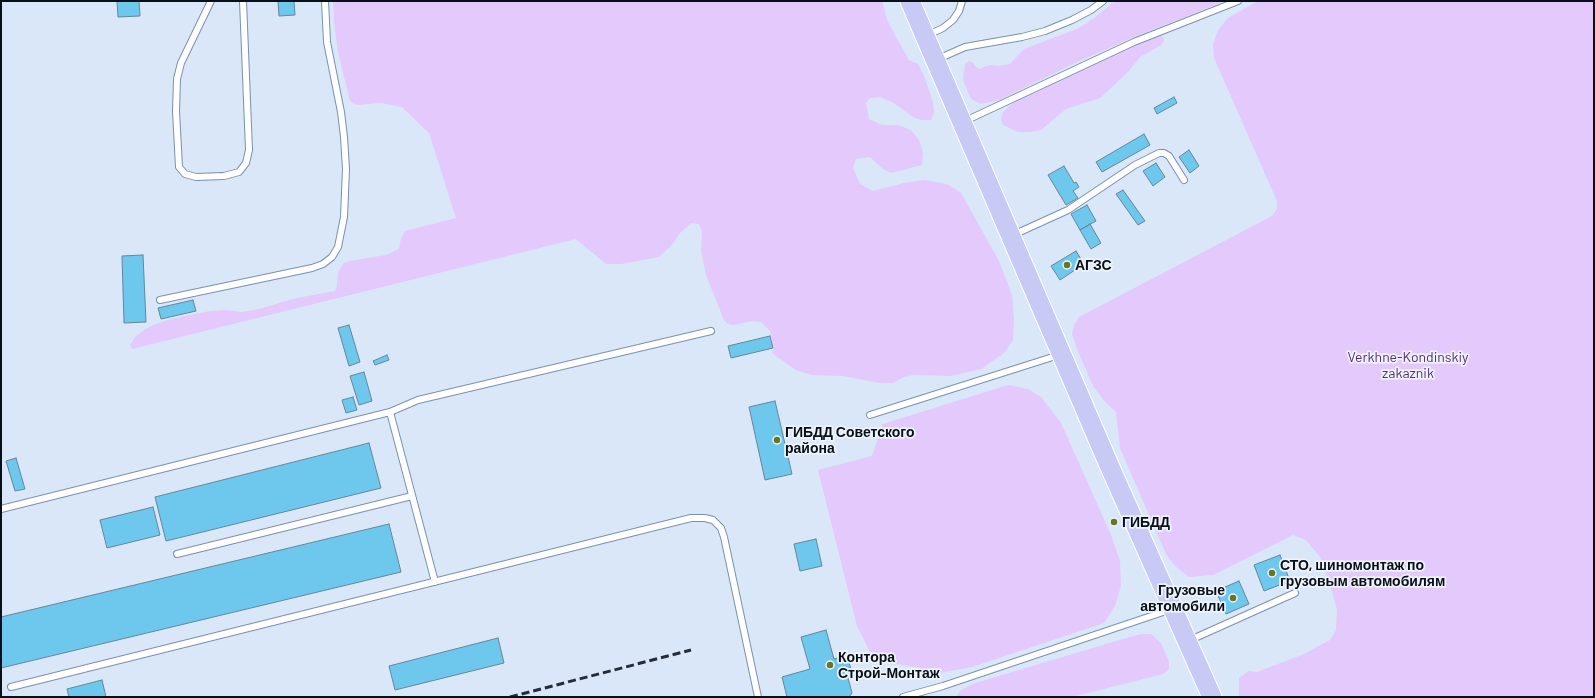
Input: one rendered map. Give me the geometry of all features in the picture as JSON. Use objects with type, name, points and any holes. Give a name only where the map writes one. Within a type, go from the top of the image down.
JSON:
[{"type":"main road","points":[[910,1],[1060,354],[1212,697]]},
{"type":"lane","points":[[211,1],[181,63],[177,78],[176,111],[179,167],[185,174],[196,177],[224,176],[239,172],[246,163],[249,150],[243,1]]},
{"type":"lane","points":[[160,300],[312,268],[323,264],[332,257],[338,247],[344,217],[346,169],[341,112],[327,42],[325,1]]},
{"type":"lane","points":[[924,37],[942,28],[953,20],[960,11],[962,1]]},
{"type":"lane","points":[[934,60],[965,47],[1022,37],[1045,31],[1072,20],[1091,10],[1103,1]]},
{"type":"lane","points":[[962,122],[1134,42],[1238,1]]},
{"type":"lane","points":[[1010,236],[1068,210],[1135,166],[1159,153],[1164,153],[1169,156],[1184,180]]},
{"type":"lane","points":[[1,509],[390,412],[418,400],[712,331]]},
{"type":"lane","points":[[870,415],[1060,354]]},
{"type":"lane","points":[[390,412],[435,582]]},
{"type":"lane","points":[[177,554],[412,496]]},
{"type":"lane","points":[[11,687],[691,518],[705,518],[713,520],[720,528],[724,536],[758,697]]},
{"type":"lane","points":[[1188,641],[1295,593]]},
{"type":"lane","points":[[903,697],[951,684],[1173,609]]},
{"type":"green space","points":[[333,1],[882,1],[888,22],[909,60],[918,64],[924,76],[933,102],[934,113],[931,120],[921,120],[914,118],[894,103],[880,97],[870,98],[866,103],[869,119],[882,125],[898,125],[911,130],[919,140],[923,153],[922,165],[891,173],[883,169],[870,157],[856,159],[853,168],[860,184],[873,191],[904,183],[924,180],[949,185],[961,193],[999,261],[1012,295],[1014,319],[1013,340],[1004,353],[981,369],[951,376],[913,375],[904,377],[893,383],[880,383],[843,376],[812,375],[796,370],[773,354],[772,352],[774,348],[770,331],[761,322],[753,321],[733,325],[728,324],[724,320],[706,275],[701,251],[702,231],[699,224],[691,223],[659,257],[621,264],[606,264],[576,239],[132,349],[130,345],[135,337],[144,330],[153,325],[171,319],[210,311],[227,310],[241,312],[255,310],[297,298],[335,291],[338,272],[344,263],[386,255],[399,249],[401,238],[405,231],[456,218],[429,133],[402,107],[381,103],[357,105],[350,101],[338,52]]},
{"type":"green space","points":[[1115,1],[1225,1],[1132,38],[1077,62],[999,100],[981,104],[971,99],[963,80],[965,64],[969,61],[979,69],[990,65],[998,66],[1010,64],[1024,49],[1077,29],[1093,19]]},
{"type":"green space","name":"Verkhne-Kondinskiy zakaznik","points":[[1258,1],[1594,1],[1594,697],[1239,697],[1239,678],[1249,671],[1257,672],[1304,654],[1330,640],[1336,630],[1337,609],[1320,557],[1306,540],[1293,535],[1213,575],[1189,577],[1174,565],[1166,554],[1120,448],[1116,412],[1105,402],[1093,386],[1072,334],[1074,325],[1079,317],[1272,216],[1277,209],[1277,201],[1214,58],[1213,44],[1218,30],[1228,18]]},
{"type":"green space","points":[[1159,35],[1164,38],[1161,45],[1140,57],[1129,71],[1100,98],[1066,109],[1041,130],[1018,132],[1003,125],[1001,119],[1003,112],[1015,101]]},
{"type":"green space","points":[[1008,385],[1028,389],[1041,397],[1061,423],[1111,535],[1120,561],[1121,586],[1115,606],[1104,623],[972,667],[933,674],[917,667],[891,663],[870,652],[857,626],[818,470],[872,456],[883,424]]},
{"type":"green space","points":[[1140,634],[1151,634],[1161,643],[1169,662],[1169,669],[1163,674],[1072,697],[956,697],[960,691],[972,684]]},
{"type":"building","points":[[117,1],[139,1],[140,16],[118,17]]},
{"type":"building","points":[[278,1],[294,1],[295,15],[279,16]]},
{"type":"building","points":[[1174,97],[1177,103],[1157,114],[1154,108]]},
{"type":"building","points":[[1144,134],[1150,145],[1102,172],[1096,162]]},
{"type":"building","points":[[1189,150],[1199,166],[1190,173],[1179,157]]},
{"type":"building","points":[[1156,163],[1165,177],[1153,186],[1143,171]]},
{"type":"building","points":[[1064,166],[1074,183],[1076,182],[1079,187],[1073,191],[1078,198],[1066,205],[1048,175]]},
{"type":"building","points":[[1123,190],[1145,221],[1138,225],[1116,194]]},
{"type":"building","points":[[1087,205],[1096,221],[1080,230],[1071,214]]},
{"type":"building","points":[[1090,224],[1101,243],[1091,249],[1080,230]]},
{"type":"building","points":[[1076,251],[1084,264],[1060,280],[1051,266]]},
{"type":"building","points":[[143,255],[146,322],[124,323],[122,256]]},
{"type":"building","points":[[193,300],[196,311],[161,319],[158,308]]},
{"type":"building","points":[[349,325],[360,362],[349,366],[338,328]]},
{"type":"building","points":[[770,336],[773,348],[731,358],[728,346]]},
{"type":"building","points":[[387,355],[389,360],[375,365],[373,361]]},
{"type":"building","points":[[364,372],[372,401],[359,405],[350,376]]},
{"type":"building","points":[[353,397],[357,410],[346,413],[342,400]]},
{"type":"building","points":[[775,401],[792,474],[765,480],[749,407]]},
{"type":"building","points":[[369,443],[381,488],[166,541],[155,497]]},
{"type":"building","points":[[16,458],[25,489],[15,491],[6,461]]},
{"type":"building","points":[[153,507],[160,535],[107,548],[100,520]]},
{"type":"building","points":[[389,524],[401,572],[1,668],[1,617]]},
{"type":"building","points":[[816,539],[822,566],[800,571],[794,544]]},
{"type":"building","name":"СТО, шиномонтаж по грузовым автомобилям","points":[[1280,555],[1290,581],[1264,591],[1254,565]]},
{"type":"building","name":"Грузовые автомобили","points":[[1239,581],[1249,604],[1226,614],[1216,591]]},
{"type":"building","name":"Контора Строй-Монтаж","points":[[826,630],[834,659],[838,658],[839,661],[848,659],[852,673],[847,674],[852,693],[849,697],[787,697],[782,677],[810,669],[801,637]]},
{"type":"building","points":[[498,638],[504,663],[395,690],[389,666]]},
{"type":"building","points":[[102,680],[106,697],[69,697],[67,689]]},
{"type":"railway","points":[[510,697],[691,650]]},
{"type":"place","name":"АГЗС","points":[[1067,265]]},
{"type":"place","name":"ГИБДД Советского района","points":[[777,440]]},
{"type":"place","name":"ГИБДД","points":[[1114,522]]},
{"type":"place","name":"СТО, шиномонтаж по грузовым автомобилям","points":[[1272,573]]},
{"type":"place","name":"Грузовые автомобили","points":[[1233,598]]},
{"type":"place","name":"Контора Строй-Монтаж","points":[[830,665]]}]
